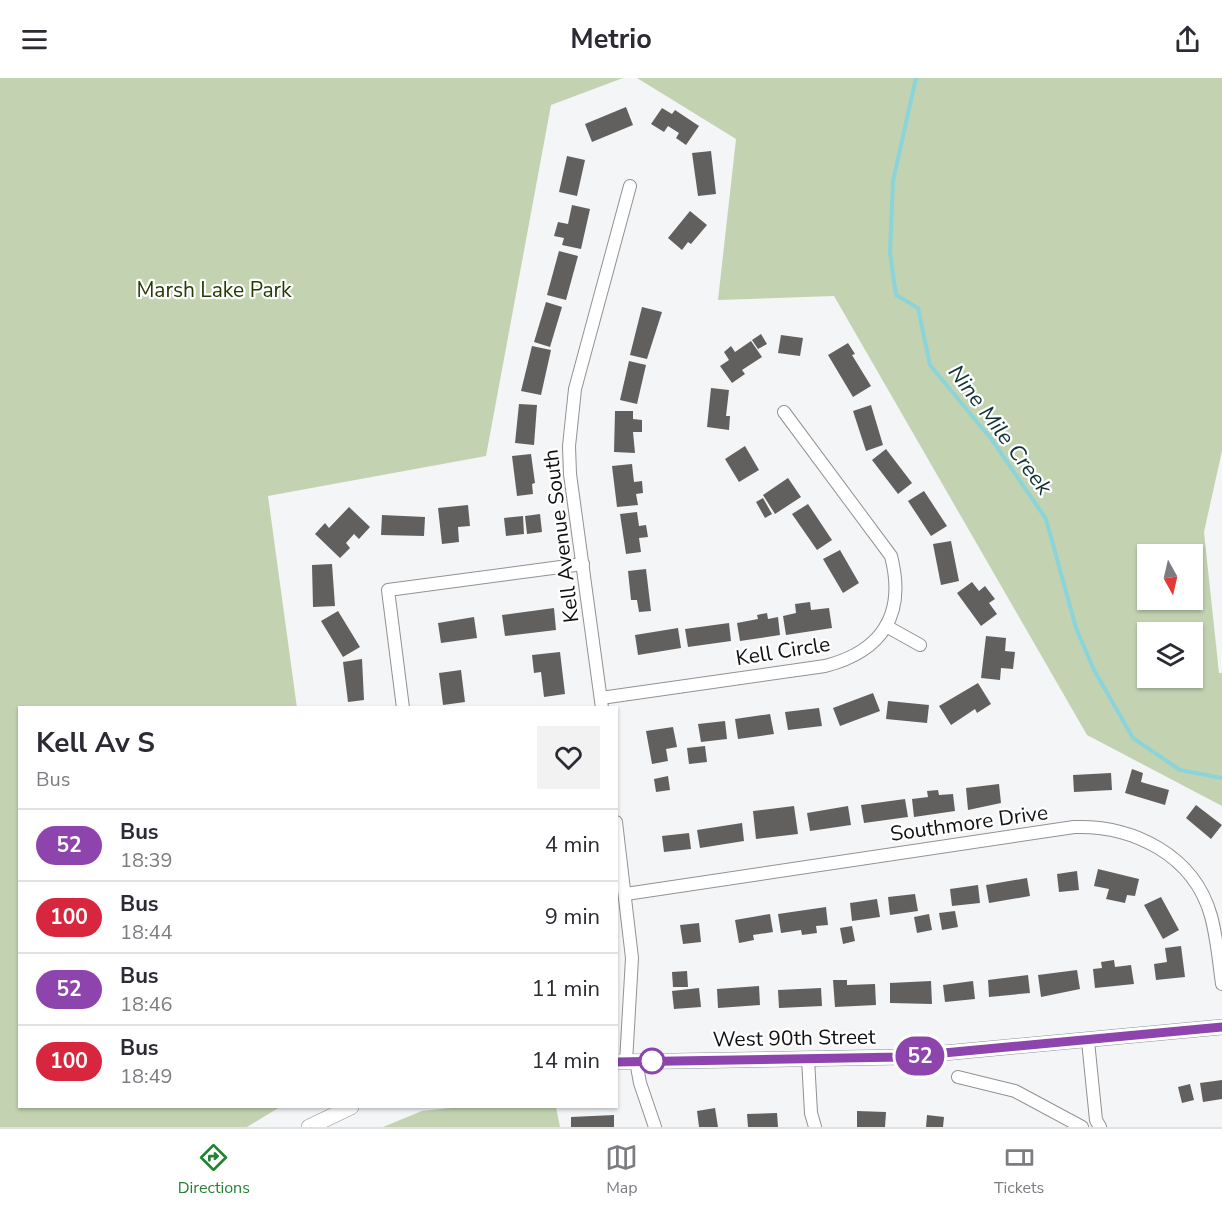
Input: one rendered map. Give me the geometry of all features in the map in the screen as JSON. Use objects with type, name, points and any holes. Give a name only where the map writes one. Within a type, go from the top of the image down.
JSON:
[{"type":"street","name":"Kell Avenue South","points":[[601,703],[570,474],[571,417],[575,389],[630,186]]},
{"type":"street","name":"Kell Circle","points":[[601,703],[825,666],[847,660],[865,651],[886,626],[897,598],[896,576],[891,556],[784,412]]},
{"type":"street","points":[[403,706],[388,590],[583,564]]},
{"type":"street","points":[[886,626],[920,645]]},
{"type":"street","name":"Southmore Drive","points":[[626,894],[1062,829],[1098,826],[1123,831],[1147,840],[1168,854],[1186,871],[1211,914],[1222,984]]},
{"type":"street","points":[[618,836],[632,958],[626,1062],[640,1083],[656,1127]]},
{"type":"street","name":"West 90th Street","points":[[626,1062],[931,1055],[1222,1027]]},
{"type":"street","points":[[1088,1041],[1096,1120],[1100,1127]]},
{"type":"street","points":[[808,1059],[815,1127]]},
{"type":"street","points":[[958,1077],[1015,1091],[1082,1127]]},
{"type":"street","points":[[309,1127],[349,1108]]},
{"type":"green space","name":"Marsh Lake Park","points":[[0,78],[623,78],[551,105],[486,456],[268,496],[297,706],[18,706],[18,1108],[278,1108],[247,1127],[0,1127]]},
{"type":"green space","points":[[637,78],[1222,78],[1222,451],[1204,532],[1219,673],[1222,673],[1222,806],[1087,735],[834,296],[718,300],[736,139]]},
{"type":"green space","points":[[451,1108],[556,1108],[560,1127],[383,1127],[422,1111]]},
{"type":"building","points":[[626,107],[633,125],[592,142],[585,124]]},
{"type":"building","points":[[662,108],[672,114],[675,110],[699,126],[686,145],[676,138],[679,133],[668,126],[664,132],[651,124]]},
{"type":"building","points":[[711,151],[716,194],[698,196],[692,153]]},
{"type":"building","points":[[567,156],[585,160],[577,196],[559,192]]},
{"type":"building","points":[[572,205],[590,209],[581,249],[562,245],[564,238],[554,236],[558,222],[568,224]]},
{"type":"building","points":[[690,211],[707,225],[691,244],[688,242],[682,250],[668,238]]},
{"type":"building","points":[[559,251],[578,256],[566,300],[547,295]]},
{"type":"building","points":[[546,302],[562,307],[550,347],[534,342]]},
{"type":"building","points":[[642,307],[662,312],[647,359],[630,355]]},
{"type":"building","points":[[761,334],[767,344],[758,349],[752,340]]},
{"type":"building","points":[[781,335],[803,338],[800,356],[778,353]]},
{"type":"building","points":[[751,341],[762,357],[742,370],[745,374],[732,383],[720,366],[729,360],[724,352],[731,346],[735,352]]},
{"type":"building","points":[[848,343],[855,354],[852,355],[871,386],[853,397],[828,355]]},
{"type":"building","points":[[532,346],[551,350],[541,395],[521,391]]},
{"type":"building","points":[[629,361],[646,365],[637,404],[620,400]]},
{"type":"building","points":[[711,388],[729,390],[726,416],[730,416],[729,430],[707,427]]},
{"type":"building","points":[[519,404],[537,405],[534,445],[515,443]]},
{"type":"building","points":[[871,405],[883,445],[866,451],[853,411]]},
{"type":"building","points":[[615,411],[633,411],[633,419],[642,420],[642,432],[633,432],[635,453],[614,452]]},
{"type":"building","points":[[745,446],[759,470],[739,482],[725,459]]},
{"type":"building","points":[[886,449],[912,483],[898,494],[872,460]]},
{"type":"building","points":[[531,454],[535,483],[532,484],[533,494],[517,496],[512,456]]},
{"type":"building","points":[[632,464],[634,482],[642,481],[643,493],[636,494],[638,505],[617,507],[612,466]]},
{"type":"building","points":[[788,478],[801,497],[775,514],[763,495]]},
{"type":"building","points":[[924,491],[947,526],[931,536],[908,501]]},
{"type":"building","points":[[763,498],[772,514],[765,518],[756,502]]},
{"type":"building","points":[[808,504],[832,540],[817,550],[792,514]]},
{"type":"building","points":[[468,505],[470,526],[458,527],[459,542],[442,544],[438,508]]},
{"type":"building","points":[[349,507],[370,527],[359,539],[354,534],[346,543],[350,548],[340,558],[315,534],[325,523],[329,528]]},
{"type":"building","points":[[637,512],[639,526],[646,525],[648,537],[639,538],[641,552],[626,554],[620,514]]},
{"type":"building","points":[[540,514],[542,532],[527,534],[525,516]]},
{"type":"building","points":[[382,515],[425,517],[424,536],[381,535]]},
{"type":"building","points":[[523,516],[524,534],[506,536],[504,518]]},
{"type":"building","points":[[951,541],[959,581],[941,585],[933,544]]},
{"type":"building","points":[[840,550],[859,583],[843,593],[823,559]]},
{"type":"building","points":[[332,564],[335,606],[313,607],[312,565]]},
{"type":"building","points":[[646,569],[651,611],[639,612],[637,600],[631,600],[628,571]]},
{"type":"building","points":[[972,582],[979,591],[985,586],[995,599],[989,603],[997,614],[981,626],[957,593]]},
{"type":"building","points":[[810,602],[811,610],[829,608],[832,628],[786,635],[783,616],[796,613],[795,604]]},
{"type":"building","points":[[554,608],[556,630],[505,636],[502,615]]},
{"type":"building","points":[[338,611],[360,647],[343,657],[321,621]]},
{"type":"building","points":[[767,613],[768,619],[778,617],[780,635],[740,641],[737,623],[758,619],[757,615]]},
{"type":"building","points":[[474,617],[477,638],[441,643],[438,623]]},
{"type":"building","points":[[729,623],[731,641],[688,647],[685,629]]},
{"type":"building","points":[[678,628],[681,648],[638,655],[635,635]]},
{"type":"building","points":[[986,636],[1006,638],[1005,651],[1015,652],[1013,669],[1001,668],[1000,680],[981,678]]},
{"type":"building","points":[[560,652],[565,694],[544,697],[541,672],[534,673],[532,655]]},
{"type":"building","points":[[362,659],[364,700],[348,702],[343,662]]},
{"type":"building","points":[[461,670],[465,702],[443,705],[439,673]]},
{"type":"building","points":[[978,683],[991,704],[977,713],[975,709],[951,725],[939,706]]},
{"type":"building","points":[[873,693],[880,711],[840,726],[833,708]]},
{"type":"building","points":[[888,701],[929,705],[927,723],[886,719]]},
{"type":"building","points":[[819,708],[822,726],[788,730],[785,712]]},
{"type":"building","points":[[770,714],[774,734],[738,739],[735,719]]},
{"type":"building","points":[[725,721],[727,739],[701,742],[698,724]]},
{"type":"building","points":[[673,727],[677,747],[666,749],[668,761],[652,764],[646,731]]},
{"type":"building","points":[[705,746],[707,762],[689,764],[687,748]]},
{"type":"building","points":[[1132,769],[1143,773],[1141,782],[1169,790],[1165,805],[1125,793]]},
{"type":"building","points":[[1111,773],[1112,790],[1074,792],[1073,775]]},
{"type":"building","points":[[668,776],[670,790],[656,792],[654,779]]},
{"type":"building","points":[[999,784],[1001,803],[968,810],[966,788]]},
{"type":"building","points":[[938,790],[939,795],[953,794],[955,811],[914,817],[912,799],[928,797],[927,791]]},
{"type":"building","points":[[905,799],[908,817],[864,823],[861,805]]},
{"type":"building","points":[[1196,805],[1222,825],[1211,839],[1186,818]]},
{"type":"building","points":[[794,806],[798,834],[756,839],[753,811]]},
{"type":"building","points":[[848,806],[851,825],[810,831],[807,813]]},
{"type":"building","points":[[742,823],[744,841],[700,848],[697,830]]},
{"type":"building","points":[[689,833],[691,849],[664,852],[662,836]]},
{"type":"building","points":[[1098,869],[1139,879],[1135,896],[1127,895],[1125,903],[1106,899],[1109,889],[1094,886]]},
{"type":"building","points":[[1077,871],[1079,890],[1059,892],[1057,874]]},
{"type":"building","points":[[1027,878],[1030,896],[989,903],[986,885]]},
{"type":"building","points":[[978,885],[980,903],[952,906],[950,889]]},
{"type":"building","points":[[915,894],[918,911],[890,915],[888,897]]},
{"type":"building","points":[[1161,897],[1179,930],[1163,939],[1144,905]]},
{"type":"building","points":[[877,899],[880,917],[852,921],[850,903]]},
{"type":"building","points":[[826,907],[828,925],[816,926],[817,933],[802,935],[801,930],[781,933],[778,914]]},
{"type":"building","points":[[955,911],[958,927],[942,930],[939,913]]},
{"type":"building","points":[[770,914],[773,932],[753,935],[754,940],[739,943],[735,920]]},
{"type":"building","points":[[929,914],[932,930],[917,933],[914,917]]},
{"type":"building","points":[[699,923],[701,942],[683,944],[680,925]]},
{"type":"building","points":[[852,926],[855,941],[843,944],[840,928]]},
{"type":"building","points":[[1181,946],[1185,977],[1156,980],[1154,964],[1167,962],[1165,948]]},
{"type":"building","points":[[1114,960],[1115,967],[1131,965],[1134,984],[1095,988],[1093,969],[1102,968],[1101,962]]},
{"type":"building","points":[[1077,970],[1080,989],[1041,997],[1038,975]]},
{"type":"building","points":[[687,971],[688,987],[673,987],[672,972]]},
{"type":"building","points":[[1028,975],[1030,993],[989,997],[988,980]]},
{"type":"building","points":[[833,980],[847,980],[847,985],[875,984],[876,1005],[835,1007]]},
{"type":"building","points":[[931,981],[932,1004],[890,1003],[890,983]]},
{"type":"building","points":[[973,981],[975,999],[945,1002],[943,985]]},
{"type":"building","points":[[759,986],[760,1005],[718,1008],[717,989]]},
{"type":"building","points":[[699,988],[701,1007],[674,1009],[672,991]]},
{"type":"building","points":[[821,988],[822,1006],[779,1008],[778,990]]},
{"type":"building","points":[[1222,1080],[1222,1099],[1203,1102],[1200,1083]]},
{"type":"building","points":[[1190,1084],[1194,1100],[1182,1103],[1178,1087]]},
{"type":"building","points":[[715,1108],[718,1127],[699,1127],[697,1111]]},
{"type":"building","points":[[857,1111],[886,1112],[885,1127],[857,1127]]},
{"type":"building","points":[[777,1113],[778,1127],[748,1127],[747,1114]]},
{"type":"building","points":[[614,1115],[614,1127],[571,1127],[571,1117]]},
{"type":"building","points":[[927,1115],[944,1117],[943,1127],[926,1127]]},
{"type":"waterway","name":"Nine Mile Creek","points":[[916,78],[893,181],[890,253],[896,295],[918,308],[930,365],[992,440],[1046,519],[1076,628],[1094,670],[1133,738],[1180,770],[1222,778]]},
{"type":"bus line","name":"52","points":[[618,1062],[901,1057],[1222,1027]]}]
